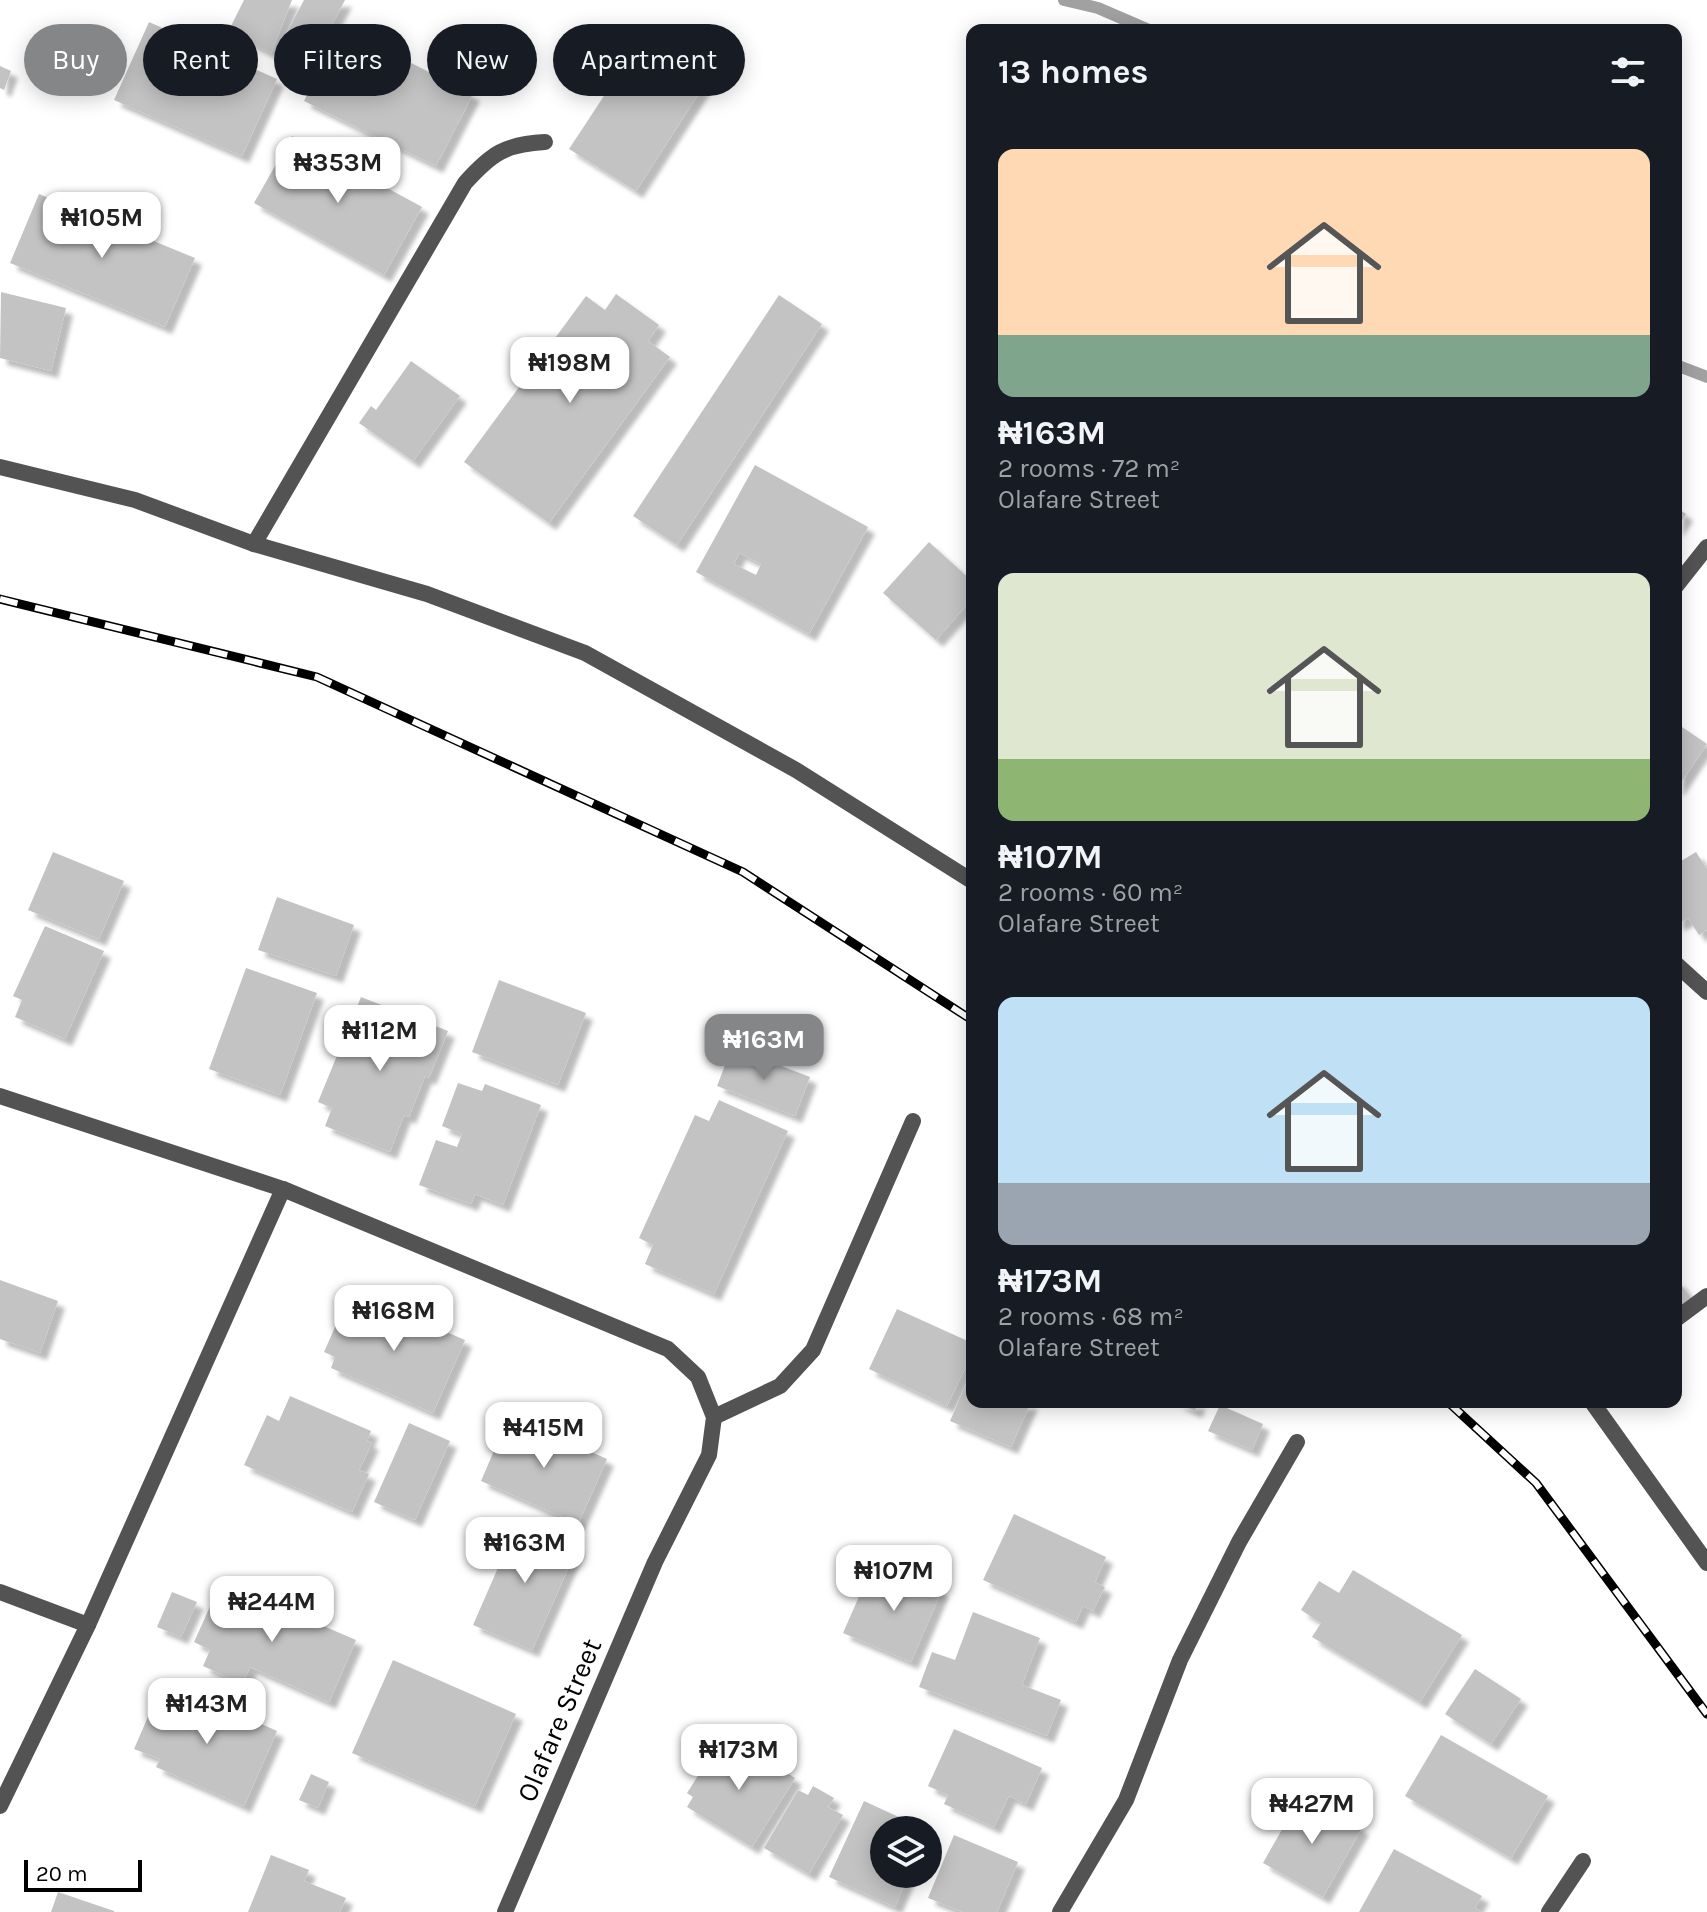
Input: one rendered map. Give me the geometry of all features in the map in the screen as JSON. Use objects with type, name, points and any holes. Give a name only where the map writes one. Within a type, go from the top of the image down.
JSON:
[{"type":"street","points":[[254,544],[465,183],[489,156],[520,143],[545,142]]},
{"type":"street","points":[[0,467],[135,500],[254,544],[427,594],[585,653],[796,770],[966,877]]},
{"type":"street","points":[[1682,578],[1707,547]]},
{"type":"street","points":[[1682,969],[1707,992]]},
{"type":"street","points":[[0,1096],[283,1189],[668,1349],[698,1377],[714,1417],[780,1386],[813,1350],[913,1121]]},
{"type":"street","points":[[0,1806],[88,1625],[283,1189]]},
{"type":"street","points":[[1682,1315],[1707,1296]]},
{"type":"street","points":[[1596,1408],[1707,1563]]},
{"type":"street","name":"Olafare Street","points":[[505,1912],[655,1562],[709,1455],[714,1417]]},
{"type":"street","points":[[1060,1912],[1126,1800],[1180,1660],[1239,1542],[1297,1442]]},
{"type":"street","points":[[0,1592],[88,1625]]},
{"type":"street","points":[[1549,1912],[1583,1861]]},
{"type":"building","points":[[244,0],[292,0],[282,24],[274,24],[271,53],[258,47],[258,24],[232,24]]},
{"type":"building","points":[[304,0],[345,0],[332,24],[291,24]]},
{"type":"building","points":[[143,35],[143,96],[258,96],[258,71],[274,78],[274,86],[242,156],[114,100],[116,96],[127,96],[127,71]]},
{"type":"building","points":[[411,63],[427,71],[427,96],[472,96],[436,166],[304,101],[307,96],[411,96]]},
{"type":"building","points":[[0,66],[11,71],[4,90],[0,88]]},
{"type":"building","points":[[604,96],[697,96],[636,191],[569,149]]},
{"type":"building","points":[[292,136],[422,207],[384,275],[254,203]]},
{"type":"building","points":[[39,194],[195,258],[165,327],[10,263]]},
{"type":"building","points":[[1,292],[66,308],[51,371],[0,358]]},
{"type":"building","points":[[616,294],[659,325],[648,341],[670,357],[549,523],[464,462],[586,296],[605,310]]},
{"type":"building","points":[[779,295],[822,324],[677,545],[633,516]]},
{"type":"building","points":[[411,361],[460,396],[413,461],[359,423],[371,406],[376,410]]},
{"type":"building","points":[[755,465],[868,527],[809,634],[696,572]],"holes":[[[739,553],[761,564],[756,575],[734,564]]]},
{"type":"building","points":[[929,542],[966,576],[966,606],[936,640],[883,593]]},
{"type":"building","points":[[1682,727],[1707,744],[1682,781]]},
{"type":"building","points":[[53,852],[124,881],[99,939],[28,910]]},
{"type":"building","points":[[1696,852],[1707,869],[1707,930],[1699,935],[1688,918],[1682,922],[1682,860]]},
{"type":"building","points":[[277,897],[354,925],[336,976],[258,950]]},
{"type":"building","points":[[45,926],[104,951],[65,1039],[15,1017],[22,1000],[13,996]]},
{"type":"building","points":[[246,968],[317,993],[280,1095],[209,1069]]},
{"type":"building","points":[[499,980],[586,1013],[558,1085],[472,1052]]},
{"type":"building","points":[[361,997],[448,1031],[409,1117],[404,1115],[390,1152],[325,1126],[332,1108],[318,1102]]},
{"type":"building","points":[[732,1047],[810,1077],[795,1116],[717,1086]]},
{"type":"building","points":[[458,1083],[482,1091],[485,1084],[541,1105],[503,1205],[475,1194],[471,1204],[419,1185],[436,1140],[457,1147],[462,1134],[442,1126]]},
{"type":"building","points":[[719,1100],[788,1131],[714,1294],[645,1264],[653,1245],[639,1238],[695,1115],[709,1121]]},
{"type":"building","points":[[0,1280],[58,1301],[40,1353],[0,1339]]},
{"type":"building","points":[[1682,1286],[1692,1299],[1682,1307]]},
{"type":"building","points":[[363,1296],[465,1340],[433,1413],[331,1368],[335,1357],[324,1352],[343,1309],[354,1314]]},
{"type":"building","points":[[897,1309],[966,1340],[966,1366],[947,1406],[869,1369]]},
{"type":"building","points":[[966,1384],[966,1408],[1028,1408],[1011,1447],[950,1421]]},
{"type":"building","points":[[290,1396],[371,1431],[367,1441],[372,1443],[359,1470],[369,1474],[352,1512],[244,1465],[267,1415],[279,1421]]},
{"type":"building","points":[[1219,1408],[1227,1408],[1263,1424],[1252,1450],[1208,1431]]},
{"type":"building","points":[[509,1416],[607,1459],[578,1524],[481,1481]]},
{"type":"building","points":[[409,1423],[450,1441],[415,1520],[374,1502]]},
{"type":"building","points":[[1014,1514],[1106,1557],[1095,1582],[1105,1587],[1093,1611],[1083,1606],[1076,1622],[983,1580]]},
{"type":"building","points":[[519,1520],[578,1546],[532,1650],[473,1625]]},
{"type":"building","points":[[881,1564],[942,1590],[911,1662],[843,1633],[861,1592],[868,1595]]},
{"type":"building","points":[[1353,1570],[1462,1635],[1420,1702],[1312,1637],[1321,1623],[1301,1610],[1319,1581],[1339,1593]]},
{"type":"building","points":[[221,1582],[356,1640],[329,1702],[250,1667],[242,1684],[203,1666],[210,1650],[194,1642]]},
{"type":"building","points":[[172,1592],[197,1602],[181,1637],[157,1627]]},
{"type":"building","points":[[973,1612],[1040,1638],[1022,1685],[1061,1700],[1047,1736],[919,1687],[932,1652],[955,1660]]},
{"type":"building","points":[[393,1660],[516,1714],[475,1806],[352,1753]]},
{"type":"building","points":[[1475,1669],[1521,1699],[1491,1744],[1445,1714]]},
{"type":"building","points":[[185,1690],[277,1731],[244,1806],[156,1767],[160,1759],[134,1749],[154,1703],[175,1712]]},
{"type":"building","points":[[954,1729],[1042,1768],[1026,1804],[1009,1796],[994,1827],[944,1804],[948,1795],[928,1786]]},
{"type":"building","points":[[1441,1735],[1548,1796],[1511,1858],[1405,1796]]},
{"type":"building","points":[[731,1738],[795,1778],[752,1847],[687,1807],[693,1797],[687,1793],[710,1757],[717,1761]]},
{"type":"building","points":[[311,1774],[329,1782],[318,1808],[299,1800]]},
{"type":"building","points":[[813,1786],[834,1798],[828,1807],[843,1815],[809,1874],[764,1848],[798,1790],[808,1795]]},
{"type":"building","points":[[1302,1794],[1362,1828],[1323,1897],[1263,1863]]},
{"type":"building","points":[[864,1801],[897,1816],[870,1816],[870,1888],[903,1888],[895,1907],[829,1877]]},
{"type":"building","points":[[954,1835],[1018,1862],[997,1912],[963,1912],[928,1898],[932,1888],[942,1888],[942,1864]]},
{"type":"building","points":[[1394,1849],[1482,1896],[1475,1908],[1482,1912],[1359,1912]]},
{"type":"building","points":[[271,1855],[309,1870],[304,1881],[346,1898],[340,1912],[248,1912]]},
{"type":"building","points":[[58,1892],[114,1911],[114,1912],[51,1912]]},
{"type":"waterway","points":[[1064,0],[1098,8],[1135,24]]},
{"type":"waterway","points":[[1682,367],[1707,377]]},
{"type":"railway","points":[[0,599],[317,677],[743,872],[966,1016]]},
{"type":"railway","points":[[1455,1408],[1536,1483],[1707,1714]]}]
